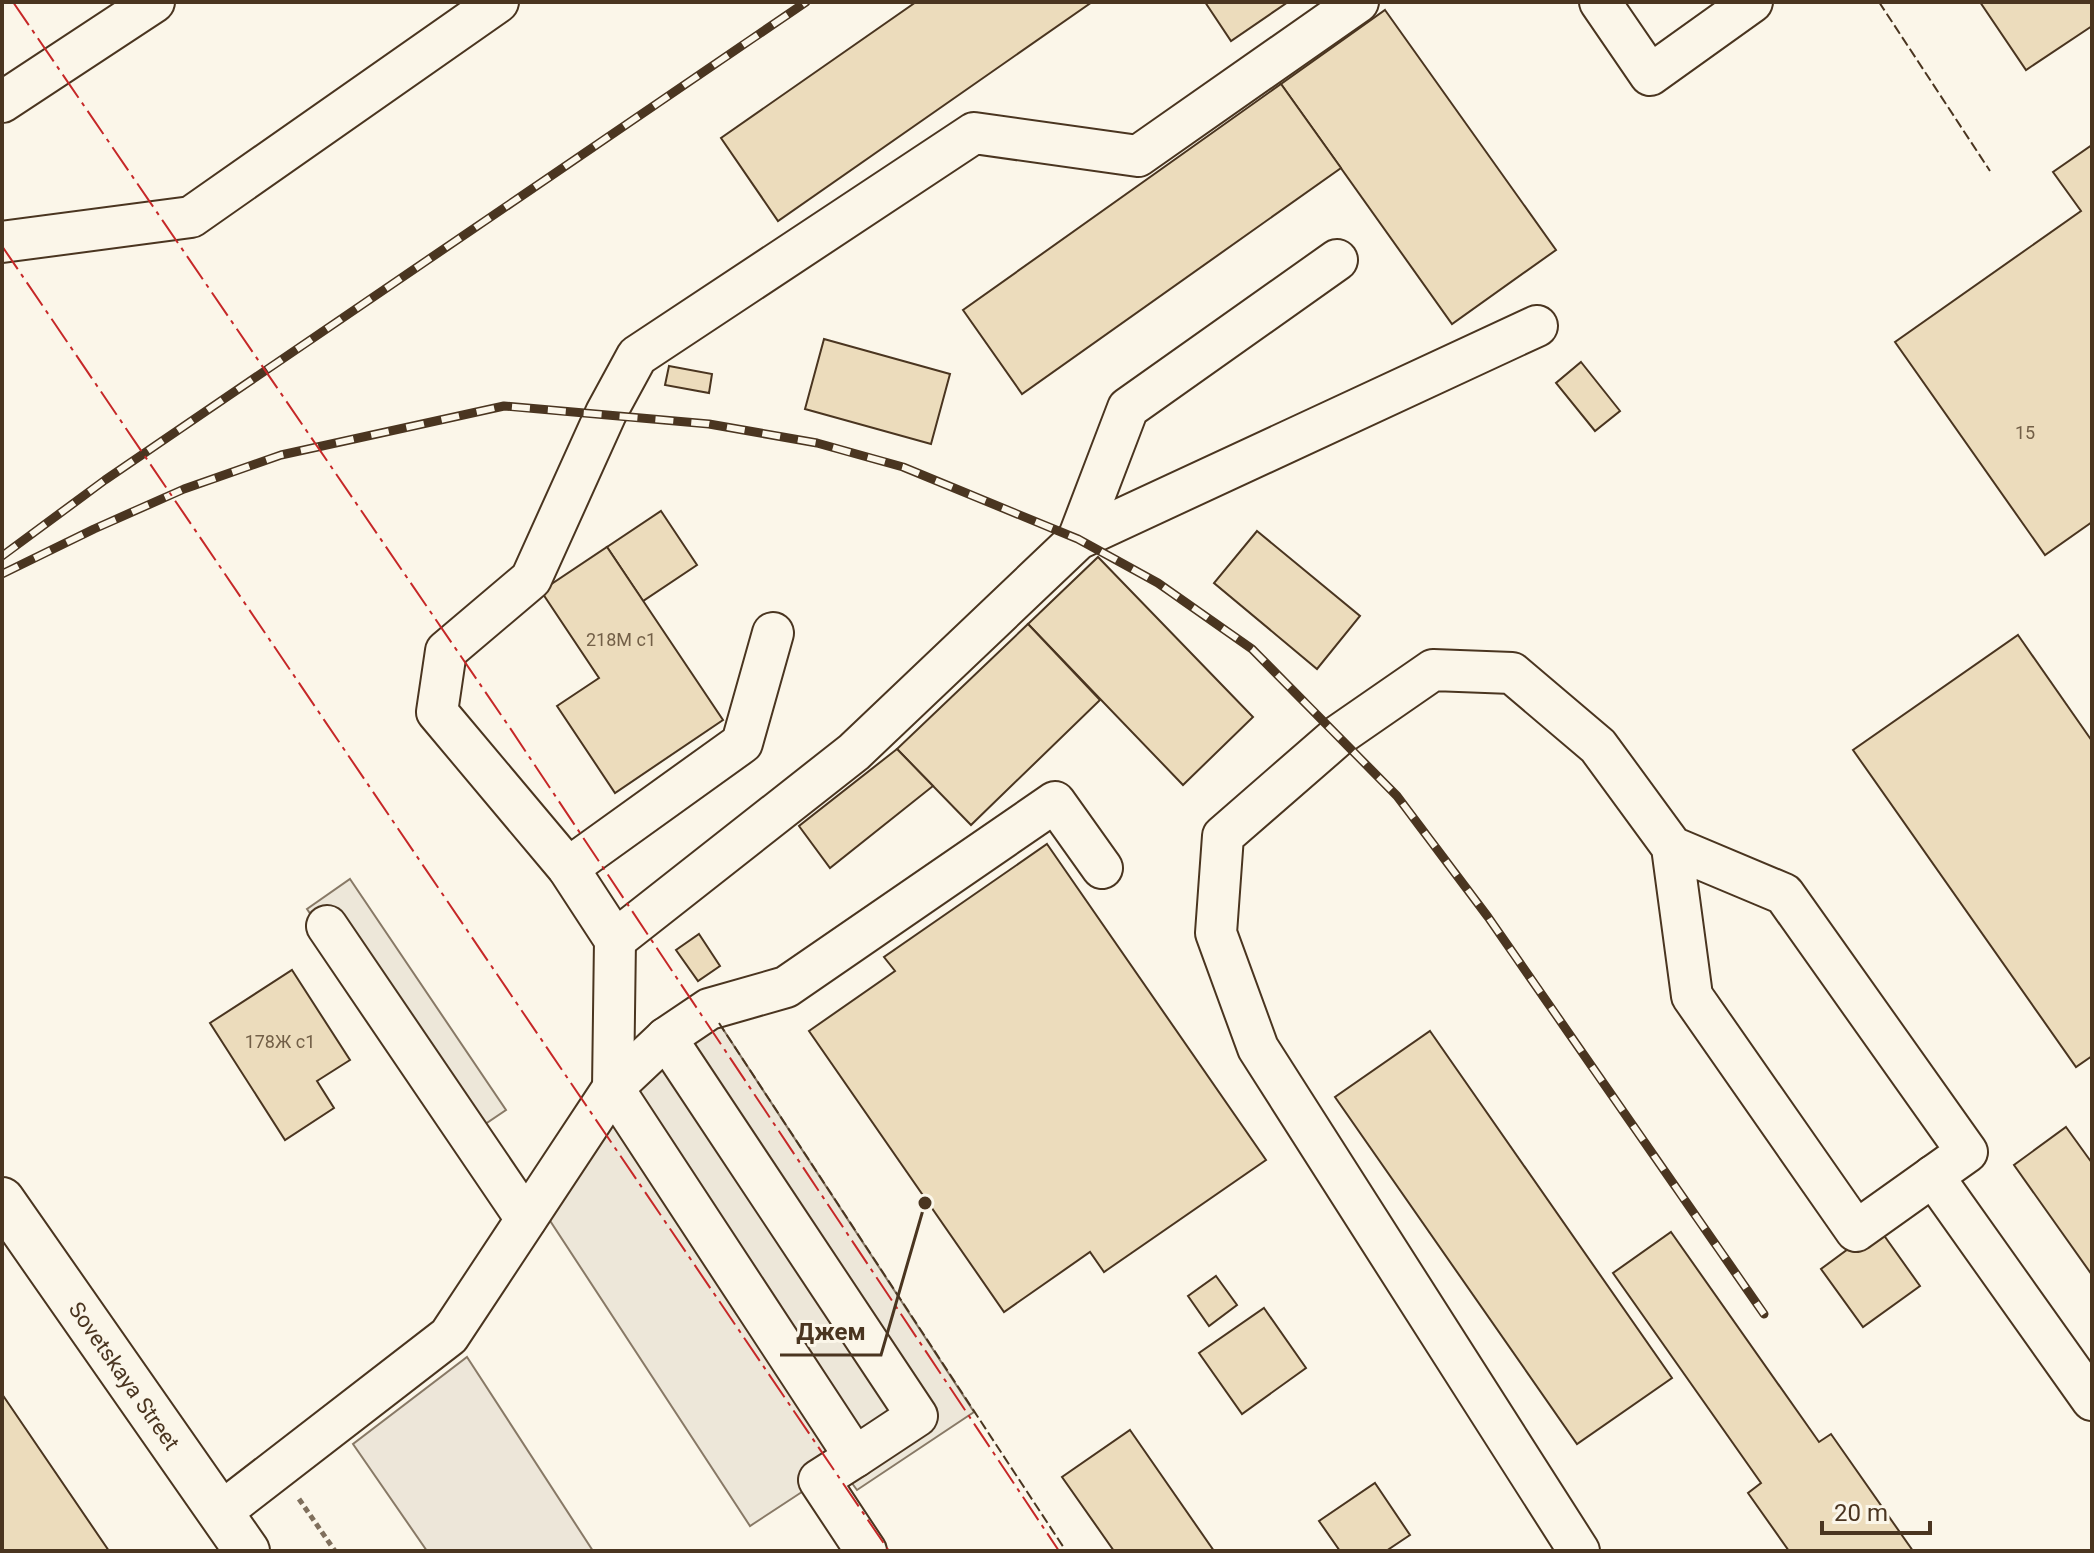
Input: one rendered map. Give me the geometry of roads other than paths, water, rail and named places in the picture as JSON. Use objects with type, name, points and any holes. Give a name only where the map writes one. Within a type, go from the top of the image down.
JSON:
[{"type":"main road","name":"Sovetskaya Street","points":[[2,1200],[247,1551]]},
{"type":"street","points":[[2,102],[154,2]]},
{"type":"street","points":[[2,242],[191,217],[498,2]]},
{"type":"street","points":[[855,1457],[613,1088],[615,940],[568,868],[437,712],[446,651],[531,579],[606,413],[637,356],[974,133],[1138,156],[1358,2]]},
{"type":"street","points":[[1600,2],[1650,75],[1752,2]]},
{"type":"street","points":[[1078,539],[1128,408],[1337,260]]},
{"type":"street","points":[[615,940],[854,752],[1078,539],[1537,326]]},
{"type":"street","points":[[568,868],[742,743],[773,633]]},
{"type":"street","points":[[1579,1551],[1258,1048],[1216,933],[1223,836],[1339,735],[1433,670],[1512,673],[1598,746],[1672,847],[1692,996],[1856,1231],[1967,1152],[1784,894],[1672,847]]},
{"type":"street","points":[[220,1513],[449,1336],[613,1088],[666,1038],[709,1009],[786,987],[1055,802],[1102,868]]},
{"type":"street","points":[[327,926],[526,1219]]},
{"type":"street","points":[[666,1038],[917,1416],[819,1480],[866,1551]]},
{"type":"street","points":[[1933,1176],[2092,1400]]},
{"type":"railway","points":[[2,556],[105,480],[806,2]]},
{"type":"railway","points":[[2,574],[184,489],[281,455],[504,406],[709,424],[817,443],[903,467],[1078,539],[1158,583],[1252,649],[1397,796],[1488,917],[1764,1314]]},
{"type":"place","name":"Джем","points":[[925,1203]]}]
